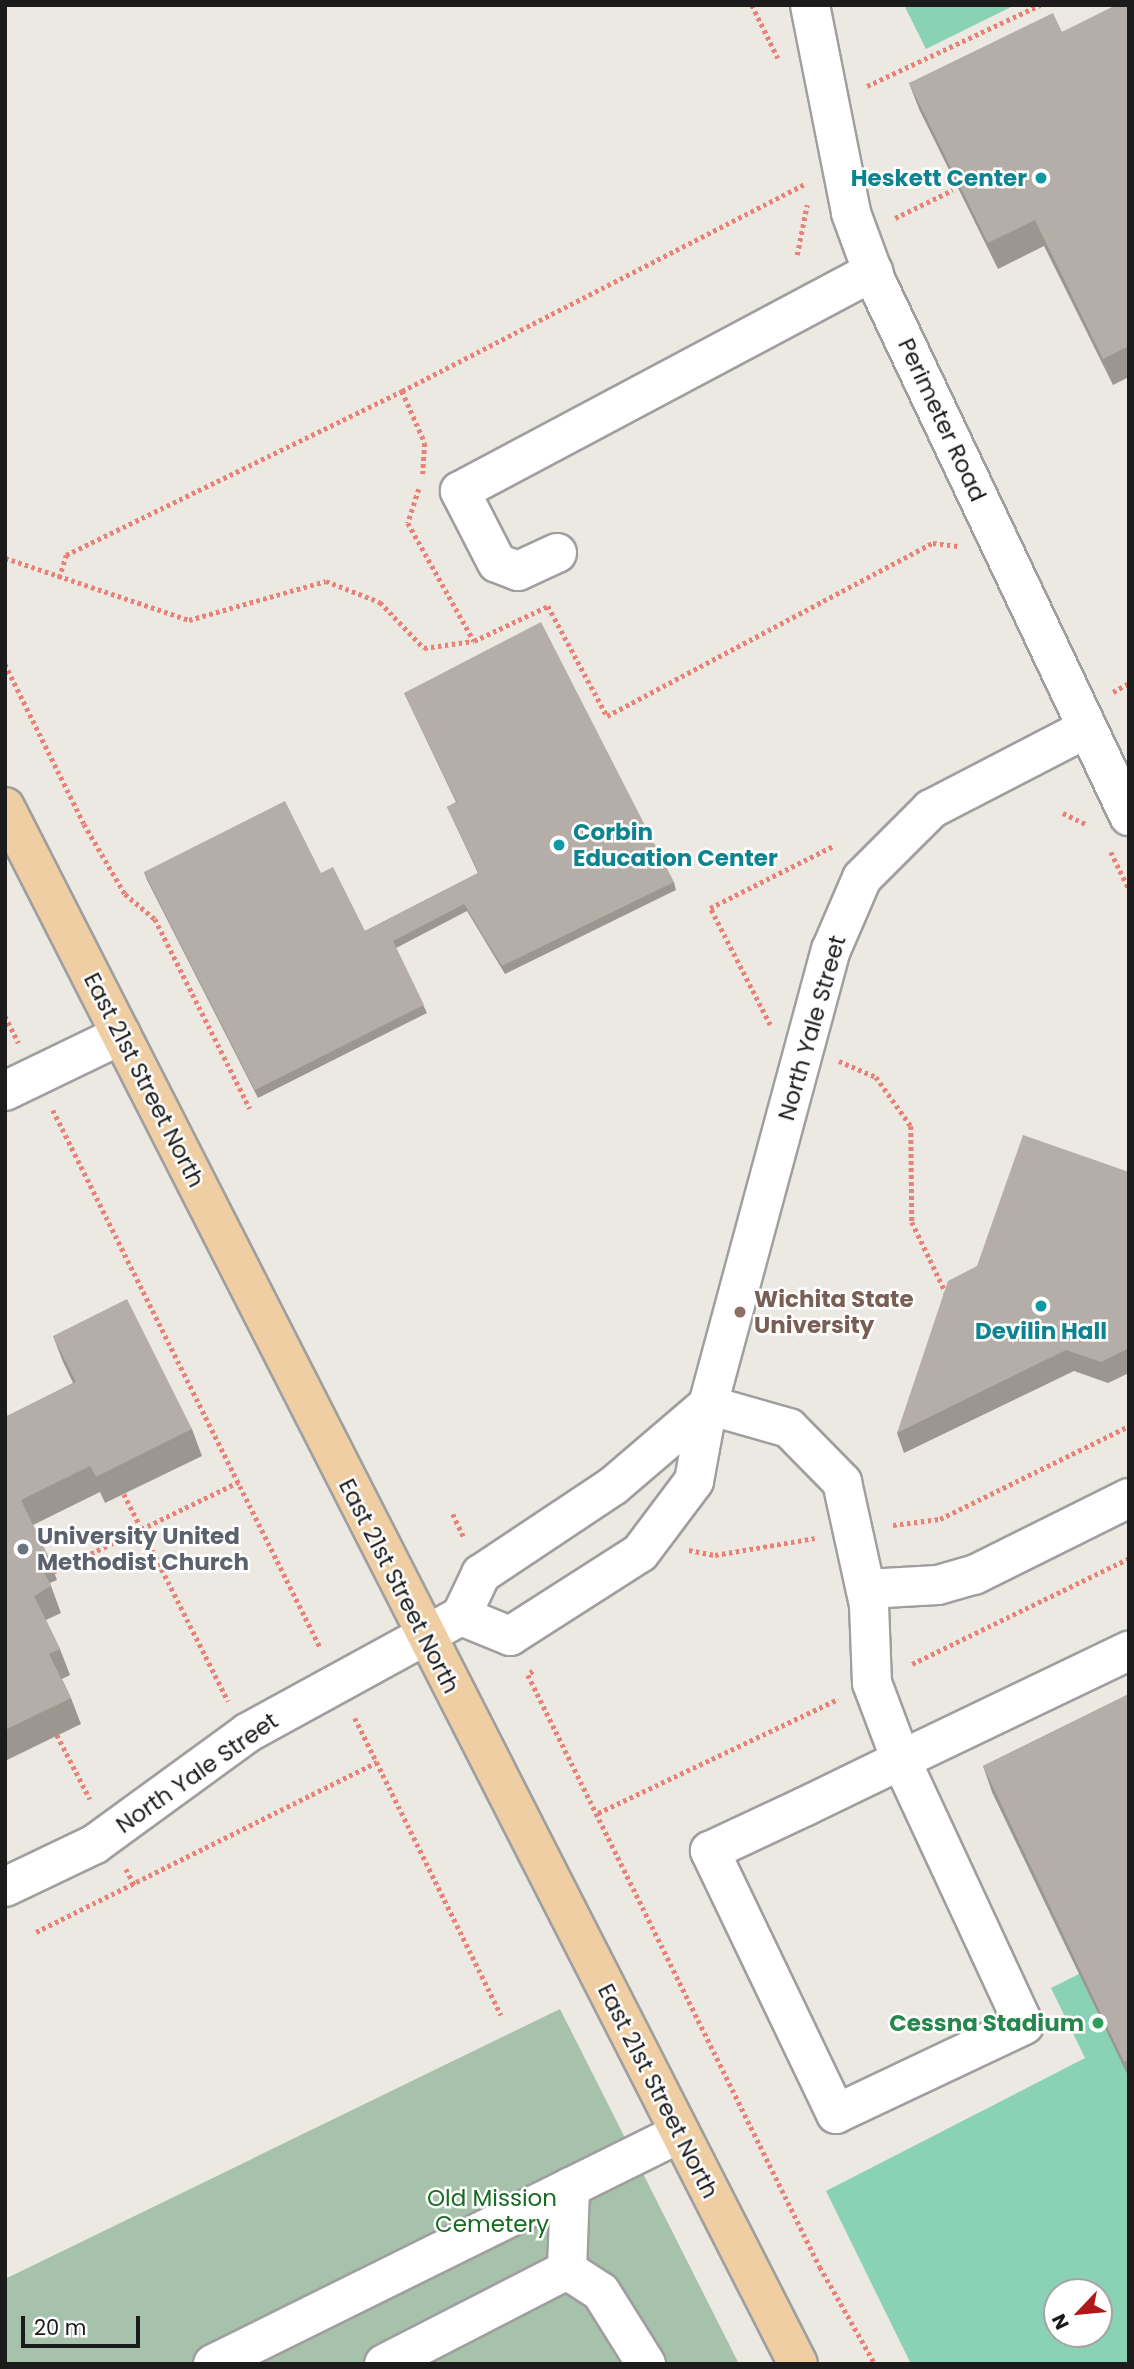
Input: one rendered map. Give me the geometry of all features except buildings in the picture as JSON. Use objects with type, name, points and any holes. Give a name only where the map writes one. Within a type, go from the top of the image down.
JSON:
[{"type":"main road","name":"East 21st Street North","points":[[5,807],[423,1634],[798,2364]]},
{"type":"street","name":"Perimeter Road","points":[[810,5],[832,96],[851,213],[873,271],[1129,817]]},
{"type":"street","points":[[557,553],[518,571],[497,563],[460,491],[873,271]]},
{"type":"street","name":"North Yale Street","points":[[5,1887],[95,1844],[247,1733],[423,1634],[461,1616],[510,1636],[640,1553],[694,1481],[708,1405],[831,950],[862,878],[896,839],[981,778],[1087,728]]},
{"type":"street","points":[[21,1084],[121,1035]]},
{"type":"street","points":[[461,1616],[481,1574],[613,1486],[708,1405],[789,1428],[842,1482],[866,1589],[872,1683],[901,1760],[1024,2025],[836,2114],[710,1851],[901,1760],[1129,1651]]},
{"type":"street","points":[[866,1589],[938,1585],[974,1575],[1129,1498]]},
{"type":"street","points":[[213,2364],[680,2133]]},
{"type":"street","points":[[567,2270],[570,2187]]},
{"type":"street","points":[[384,2364],[567,2270]]},
{"type":"street","points":[[567,2270],[601,2292],[646,2364]]},
{"type":"path","points":[[832,96],[887,80],[1040,5]]},
{"type":"path","points":[[59,578],[66,555],[402,391],[812,180],[797,255]]},
{"type":"path","points":[[884,223],[953,190]]},
{"type":"path","points":[[402,391],[425,443],[422,479],[408,523],[474,641]]},
{"type":"path","points":[[5,558],[189,620],[326,581],[380,602],[424,648],[474,641],[548,606],[607,716],[933,543],[963,546],[971,557]]},
{"type":"path","points":[[5,664],[84,824],[125,894],[155,919],[250,1109]]},
{"type":"path","points":[[1109,694],[1129,683]]},
{"type":"path","points":[[841,843],[710,908],[779,1042],[876,1077],[911,1126],[912,1223],[947,1297]]},
{"type":"path","points":[[5,1016],[21,1084],[238,1482],[501,2015]]},
{"type":"path","points":[[53,1572],[238,1482]]},
{"type":"path","points":[[124,1494],[228,1701]]},
{"type":"path","points":[[36,1932],[377,1762]]},
{"type":"green space","points":[[904,5],[1015,5],[926,49]]},
{"type":"green space","name":"Cessna Stadium","points":[[1129,1725],[1129,2364],[911,2364],[826,2191],[1085,2058],[1051,1988],[1079,1974],[992,1792]]},
{"type":"green space","name":"Old Mission Cemetery","points":[[560,2009],[739,2364],[5,2364],[5,2279]]},
{"type":"place","name":"Heskett Center","points":[[1041,178]]},
{"type":"place","name":"Corbin Education Center","points":[[559,845]]},
{"type":"place","name":"Devilin Hall","points":[[1041,1306]]},
{"type":"place","name":"Wichita State University","points":[[740,1312]]},
{"type":"place","name":"University United Methodist Church","points":[[23,1549]]},
{"type":"place","name":"Cessna Stadium","points":[[1098,2023]]}]
